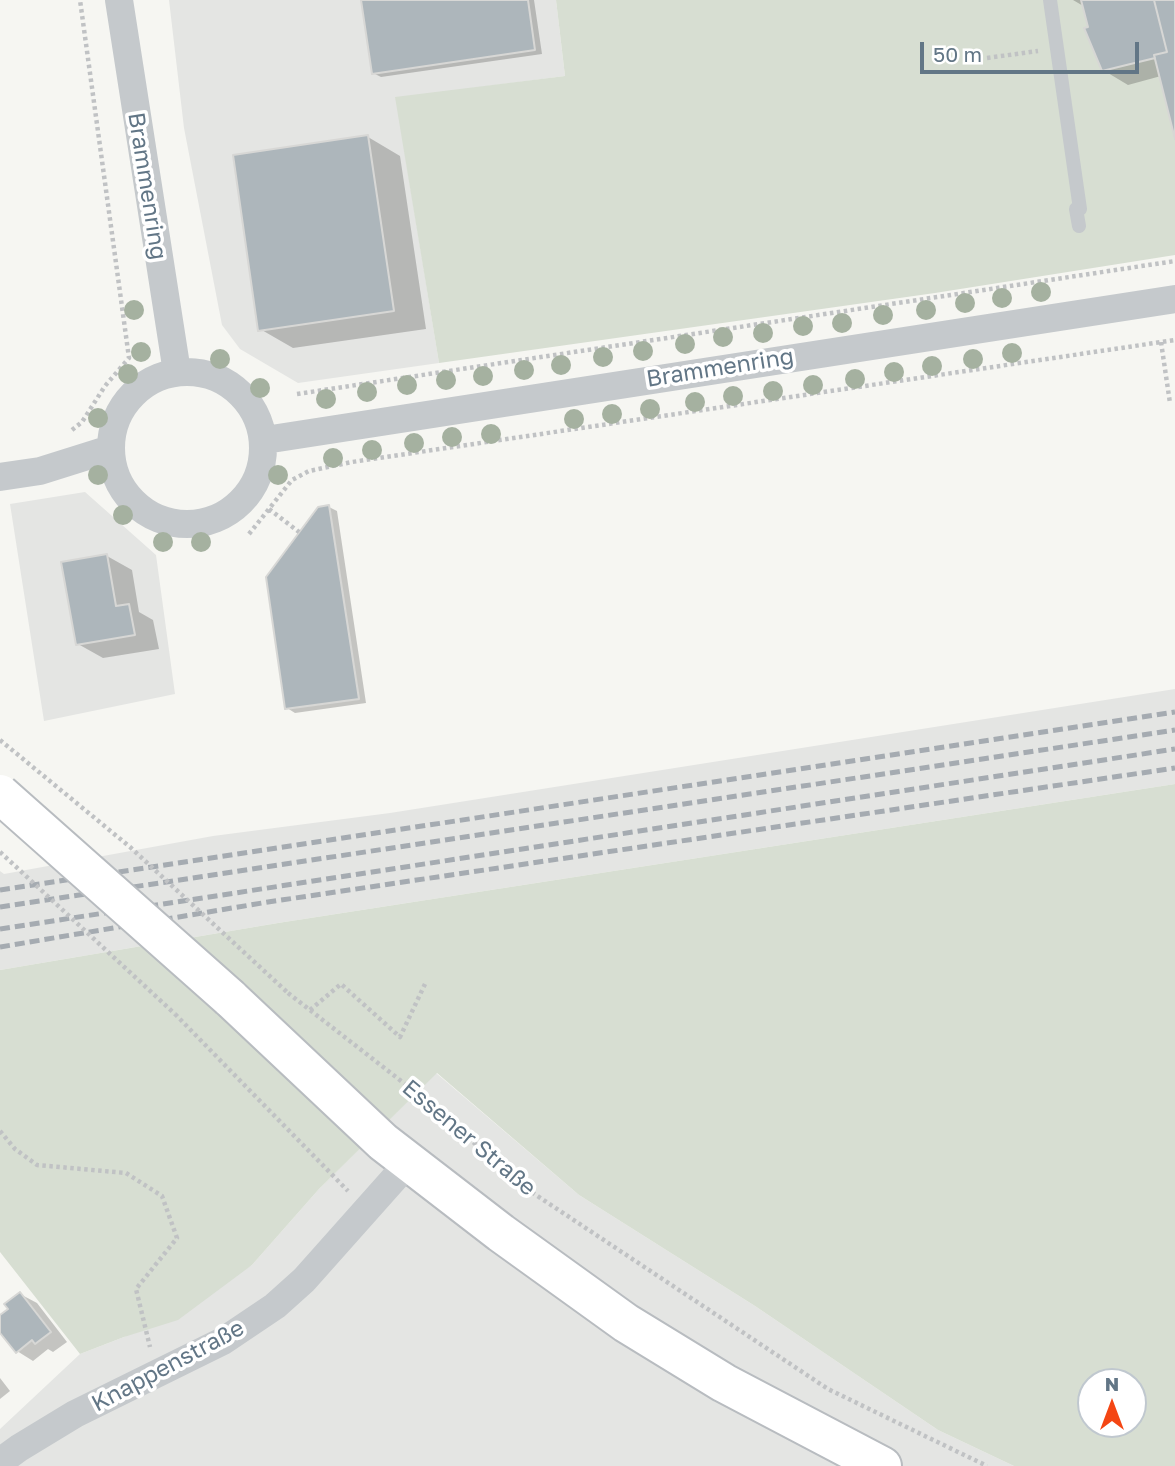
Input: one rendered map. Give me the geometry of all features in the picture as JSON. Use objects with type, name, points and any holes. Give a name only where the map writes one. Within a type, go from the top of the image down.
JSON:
[{"type":"main road","points":[[0,794],[230,998],[383,1142],[501,1233],[626,1323],[724,1383],[882,1466]]},
{"type":"street","name":"Brammenring","points":[[119,0],[177,372]]},
{"type":"street","name":"Brammenring","points":[[265,440],[1175,299]]},
{"type":"street","points":[[177,372],[214,378],[231,387],[255,411],[265,440],[261,469],[240,503],[201,524],[187,525],[164,520],[138,506],[119,483],[110,449],[114,426],[125,405],[147,384],[177,372]]},
{"type":"street","points":[[0,477],[40,471],[110,449]]},
{"type":"street","name":"Knappenstraße","points":[[0,1462],[75,1414],[223,1341],[275,1306],[304,1280],[410,1162]]},
{"type":"lane","points":[[1050,0],[1080,209],[1076,209],[1079,226]]},
{"type":"path","points":[[65,436],[82,422],[105,386],[129,358],[80,0]]},
{"type":"path","points":[[987,58],[1057,49]]},
{"type":"path","points":[[297,394],[1175,261]]},
{"type":"path","points":[[249,534],[292,480],[309,471],[1175,340]]},
{"type":"path","points":[[1161,342],[1170,403]]},
{"type":"path","points":[[269,509],[299,532]]},
{"type":"path","name":"Essener Straße","points":[[0,740],[130,847],[288,993],[405,1084],[533,1193],[828,1389],[987,1466]]},
{"type":"path","points":[[0,852],[175,1014],[367,1210]]},
{"type":"path","points":[[310,1010],[341,984],[400,1037],[425,984]]},
{"type":"path","points":[[0,1131],[15,1149],[37,1165],[126,1173],[162,1196],[177,1238],[136,1289],[151,1354],[159,1374]]},
{"type":"shaded area","points":[[169,0],[556,0],[565,76],[396,98],[439,363],[298,383],[240,349],[222,325],[184,128]]},
{"type":"shaded area","points":[[556,0],[1175,0],[1175,255],[935,293],[439,363],[395,97],[565,76]]},
{"type":"shaded area","points":[[85,492],[156,555],[175,694],[44,721],[10,504]]},
{"type":"shaded area","points":[[1175,689],[1175,784],[278,923],[0,970],[0,871],[4,874],[213,836],[390,813]]},
{"type":"shaded area","points":[[1175,784],[1175,1466],[1014,1466],[938,1430],[755,1306],[579,1195],[437,1073],[319,1189],[252,1265],[178,1320],[80,1354],[0,1252],[0,970],[278,923]]},
{"type":"shaded area","points":[[436,1073],[579,1195],[755,1306],[938,1430],[1014,1466],[0,1466],[0,1429],[80,1354],[124,1337],[252,1265],[319,1189]]},
{"type":"building","points":[[361,0],[528,0],[535,50],[372,74]]},
{"type":"building","points":[[1081,0],[1154,0],[1167,52],[1154,55],[1155,58],[1102,71],[1084,28],[1088,27]]},
{"type":"building","points":[[1154,0],[1175,0],[1175,139],[1154,55],[1167,52]]},
{"type":"building","points":[[368,135],[394,311],[258,331],[233,155]]},
{"type":"building","points":[[329,505],[359,699],[285,709],[266,577],[318,507]]},
{"type":"building","points":[[107,554],[116,606],[129,604],[135,635],[76,645],[61,562]]},
{"type":"building","points":[[20,1292],[51,1332],[35,1344],[32,1340],[16,1353],[0,1333],[0,1315],[8,1309],[4,1304]]},
{"type":"railway","points":[[0,890],[1175,712]]},
{"type":"railway","points":[[0,907],[1175,730]]},
{"type":"railway","points":[[0,929],[1175,749]]},
{"type":"railway","points":[[0,947],[268,902],[1175,768]]}]
